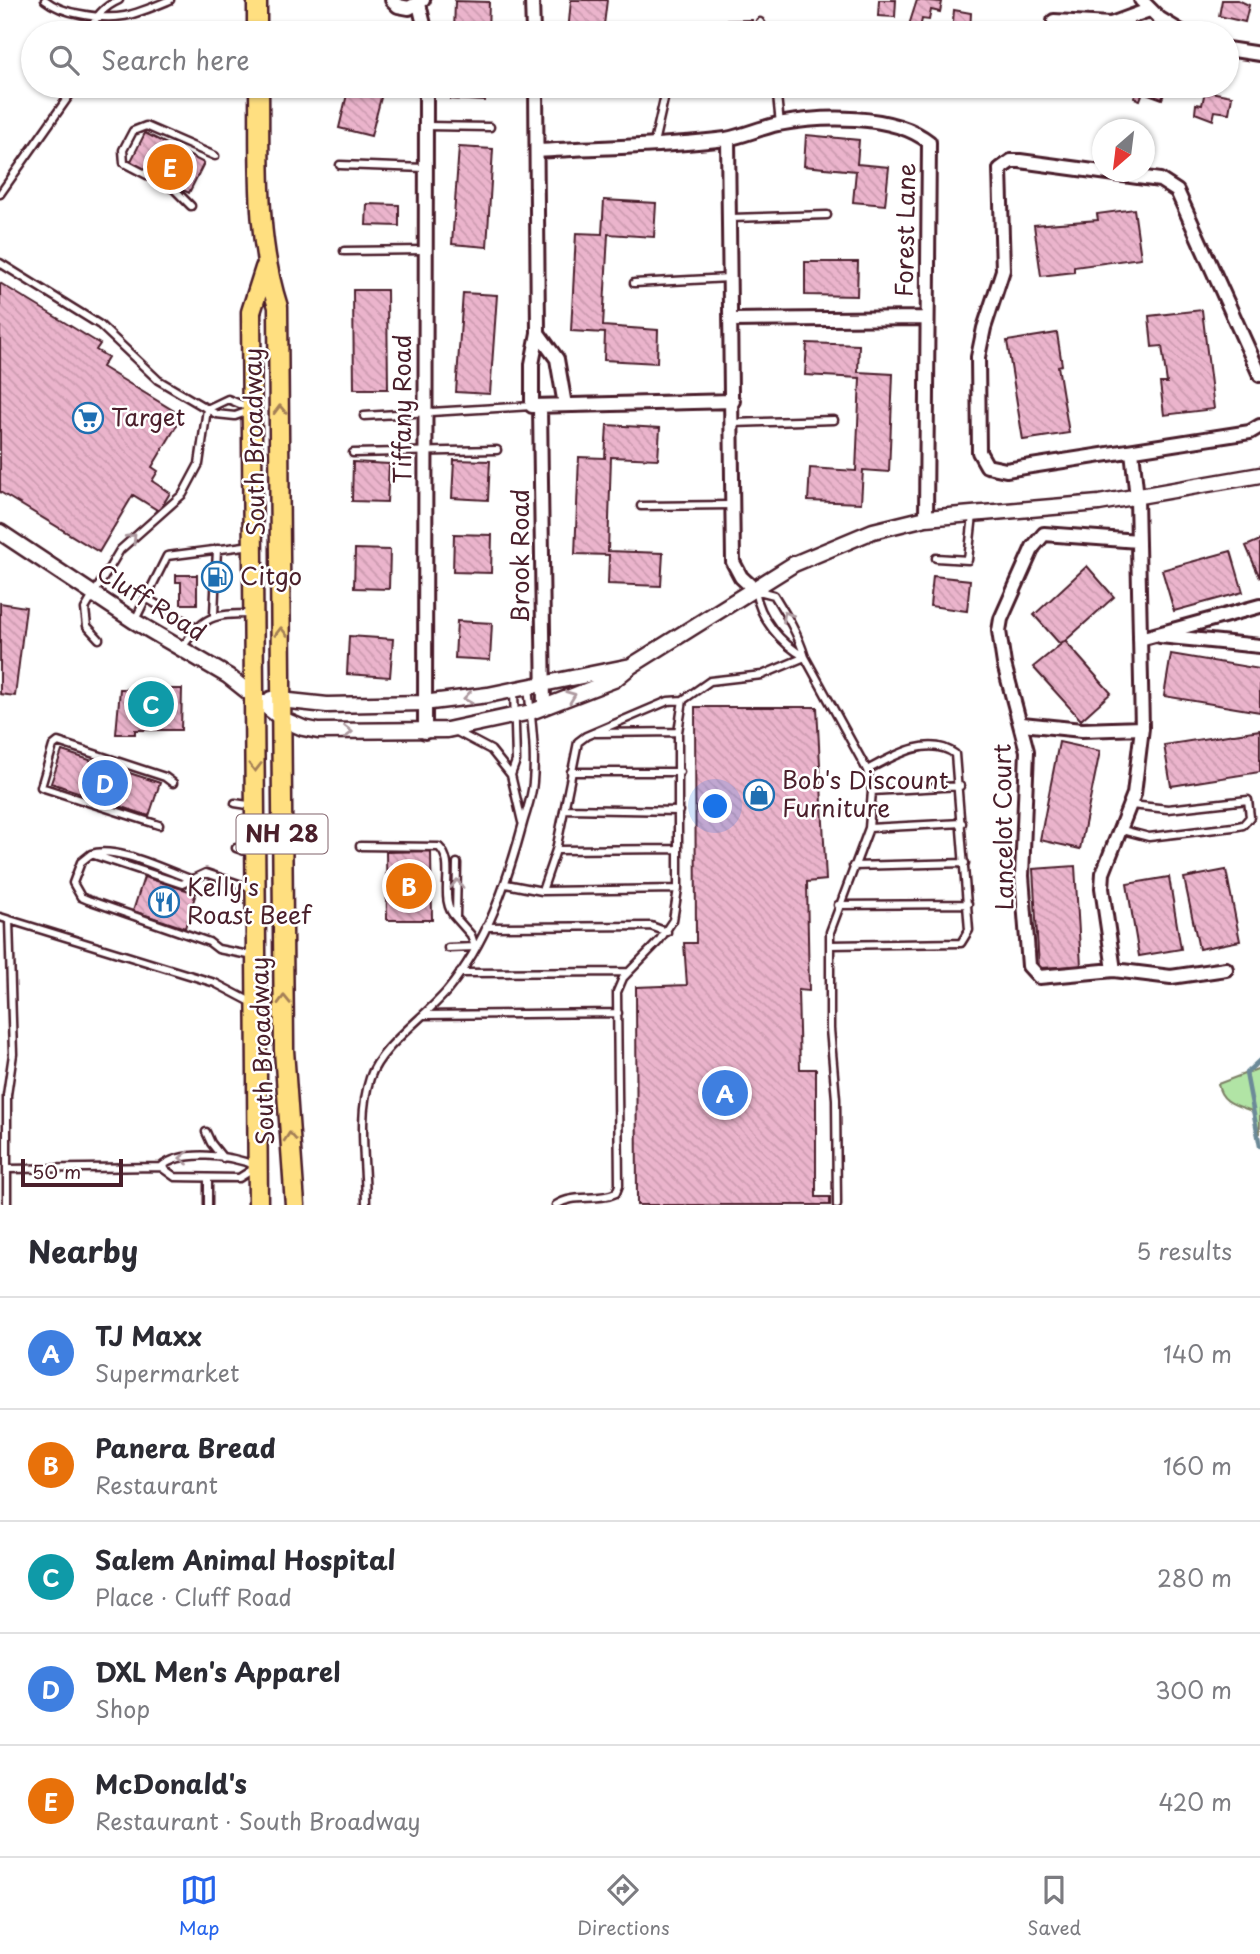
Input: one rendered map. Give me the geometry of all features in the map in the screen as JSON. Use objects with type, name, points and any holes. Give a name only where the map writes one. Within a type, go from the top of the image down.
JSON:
[{"type":"main road","points":[[257,0],[257,21]]},
{"type":"main road","name":"South Broadway","points":[[259,98],[261,222],[265,268],[278,307],[284,1050],[295,1205]]},
{"type":"main road","name":"South Broadway","points":[[258,1205],[251,312],[265,268]]},
{"type":"street","points":[[392,0],[403,8],[421,2],[424,21]]},
{"type":"street","points":[[532,0],[533,21]]},
{"type":"street","points":[[1116,21],[1145,5],[1167,21]]},
{"type":"street","points":[[1239,51],[1260,54]]},
{"type":"street","name":"Tiffany Road","points":[[425,732],[426,98]]},
{"type":"street","name":"Brook Road","points":[[536,98],[538,333],[532,365],[536,406],[542,683],[537,709]]},
{"type":"street","name":"Forest Lane","points":[[538,151],[728,139],[780,124],[879,121],[918,133],[929,142],[925,318],[926,518]]},
{"type":"street","points":[[728,139],[733,562],[741,577],[755,590]]},
{"type":"street","points":[[1260,375],[1177,191],[1170,184],[1160,180],[1020,161],[1005,164],[998,177],[1003,270],[984,328],[978,357],[981,460],[987,466],[1006,470],[1250,432],[1260,426]]},
{"type":"street","name":"Forest Lane","points":[[732,320],[925,318]]},
{"type":"street","points":[[538,333],[557,359],[565,405]]},
{"type":"street","points":[[536,406],[733,401]]},
{"type":"street","points":[[1114,970],[1102,888],[1103,873],[1122,830],[1139,776],[1146,637],[1132,452]]},
{"type":"street","name":"Cluff Road","points":[[1,535],[134,621],[228,676],[282,719],[318,731],[425,732],[449,730],[516,716],[614,680],[631,666],[794,564],[873,531],[926,518],[1137,498],[1260,475]]},
{"type":"street","name":"Lancelot Court","points":[[1138,541],[1051,533],[1038,539],[1004,608],[999,631],[1011,697],[1022,724],[1027,770],[1022,859],[1029,966],[1039,977],[1114,970],[1171,977],[1226,969]]},
{"type":"street","points":[[1146,637],[1260,606]]},
{"type":"street","points":[[1146,637],[1260,646]]},
{"type":"street","points":[[256,699],[327,705],[423,703],[521,688],[631,666]]},
{"type":"street","name":"Lancelot Court","points":[[1022,724],[1082,730],[1142,728]]},
{"type":"lane","points":[[46,0],[68,12],[111,20],[128,17],[170,0]]},
{"type":"lane","points":[[94,21],[95,17],[119,0]]},
{"type":"lane","points":[[0,194],[68,98]]},
{"type":"lane","points":[[654,144],[664,98]]},
{"type":"lane","points":[[777,98],[780,124]]},
{"type":"lane","points":[[191,206],[174,189],[126,165],[122,156],[123,150],[133,131],[146,125],[215,156]]},
{"type":"lane","points":[[426,126],[490,127]]},
{"type":"lane","points":[[340,165],[425,167]]},
{"type":"lane","points":[[731,218],[827,215]]},
{"type":"lane","points":[[344,251],[425,250]]},
{"type":"lane","points":[[0,263],[100,325],[144,370],[207,409],[224,416],[252,409]]},
{"type":"lane","points":[[634,283],[731,278]]},
{"type":"lane","points":[[207,409],[228,399],[252,409]]},
{"type":"lane","points":[[364,416],[536,406]]},
{"type":"lane","points":[[99,639],[84,621],[85,609],[92,593],[127,543],[172,507],[183,494],[199,464],[207,409]]},
{"type":"lane","points":[[733,422],[834,420]]},
{"type":"lane","points":[[353,453],[497,450]]},
{"type":"lane","points":[[641,506],[734,505]]},
{"type":"lane","points":[[936,558],[968,560],[973,513]]},
{"type":"lane","points":[[134,621],[167,556],[253,545]]},
{"type":"lane","points":[[214,614],[217,549]]},
{"type":"lane","points":[[805,657],[787,647],[775,633],[757,602],[755,590],[774,596],[799,638],[805,657],[867,770],[872,791],[869,828],[838,905],[830,945],[837,1205]]},
{"type":"lane","points":[[146,598],[196,628]]},
{"type":"lane","points":[[181,649],[196,628],[214,614],[254,614]]},
{"type":"lane","points":[[542,891],[566,809],[578,742],[592,733],[668,701],[683,700],[710,681],[762,675],[805,657]]},
{"type":"lane","points":[[366,1205],[365,1105],[370,1078],[381,1058],[425,1015],[460,973],[486,928],[506,884],[534,781],[537,709],[521,688]]},
{"type":"lane","points":[[511,775],[516,761],[516,716],[521,688]]},
{"type":"lane","points":[[556,1205],[571,1198],[608,1197],[616,1193],[619,1185],[619,985],[667,932],[673,920],[678,889],[678,732],[683,700]]},
{"type":"lane","points":[[449,730],[468,735],[491,750],[511,775],[523,824]]},
{"type":"lane","points":[[592,733],[678,732]]},
{"type":"lane","points":[[159,825],[41,788],[53,746],[58,742],[165,777],[173,783]]},
{"type":"lane","points":[[830,945],[961,943],[969,930],[960,786],[955,754],[938,746],[909,749],[867,770]]},
{"type":"lane","points":[[571,772],[680,772]]},
{"type":"lane","points":[[872,791],[960,786]]},
{"type":"lane","points":[[1122,830],[1149,837],[1233,827],[1243,825],[1250,817],[1248,800],[1168,809],[1131,805]]},
{"type":"lane","points":[[235,803],[256,807]]},
{"type":"lane","points":[[566,809],[679,811]]},
{"type":"lane","points":[[869,828],[962,823]]},
{"type":"lane","points":[[360,846],[439,847],[446,857],[447,905],[471,935],[475,947]]},
{"type":"lane","points":[[236,848],[256,855]]},
{"type":"lane","points":[[556,850],[678,849]]},
{"type":"lane","points":[[195,881],[101,850],[81,862],[73,883],[81,897],[209,942],[218,949],[256,956]]},
{"type":"lane","points":[[91,854],[182,884],[195,881],[206,873],[256,890]]},
{"type":"lane","points":[[456,918],[457,863]]},
{"type":"lane","points":[[853,866],[965,863]]},
{"type":"lane","points":[[506,884],[542,891],[678,889]]},
{"type":"lane","points":[[838,905],[968,904]]},
{"type":"lane","points":[[0,917],[215,983],[257,1005]]},
{"type":"lane","points":[[7,1205],[7,1095],[13,1054],[9,920]]},
{"type":"lane","points":[[486,928],[651,926],[667,932]]},
{"type":"lane","points":[[448,948],[475,947]]},
{"type":"lane","points":[[460,973],[628,972]]},
{"type":"lane","points":[[425,1015],[618,1013]]},
{"type":"lane","points":[[206,1132],[223,1158]]},
{"type":"lane","points":[[161,1167],[172,1158],[237,1158],[258,1167]]},
{"type":"lane","points":[[8,1168],[161,1167],[175,1177],[239,1178],[258,1167]]},
{"type":"lane","points":[[208,1178],[208,1205]]},
{"type":"green space","points":[[1260,1068],[1260,1134],[1252,1111],[1226,1099],[1218,1084]]},
{"type":"building","points":[[571,0],[607,0],[604,21],[569,21]]},
{"type":"building","points":[[879,0],[896,0],[895,17],[878,16]]},
{"type":"building","points":[[917,0],[942,2],[940,12],[931,10],[929,20],[910,21]]},
{"type":"building","points":[[1222,0],[1238,0],[1249,5],[1245,22],[1219,16]]},
{"type":"building","points":[[455,1],[489,2],[488,21],[454,21]]},
{"type":"building","points":[[954,10],[971,13],[971,21],[953,21]]},
{"type":"building","points":[[346,98],[381,98],[371,136],[339,128]]},
{"type":"building","points":[[485,98],[485,101],[451,99]]},
{"type":"building","points":[[1204,98],[1232,98],[1229,113],[1215,111],[1213,120],[1195,113],[1196,104],[1202,105]]},
{"type":"building","points":[[145,133],[204,163],[189,193],[177,187],[175,191],[130,163]]},
{"type":"building","points":[[806,135],[859,140],[857,164],[889,167],[885,205],[853,202],[856,171],[804,166]]},
{"type":"building","points":[[459,147],[493,149],[487,247],[452,244]]},
{"type":"building","points":[[604,200],[656,203],[654,237],[608,234],[603,326],[658,330],[657,363],[604,360],[605,333],[571,331],[576,233],[602,234]]},
{"type":"building","points":[[367,204],[399,205],[399,226],[366,225]]},
{"type":"building","points":[[1134,209],[1141,258],[1074,267],[1074,272],[1041,276],[1034,225],[1098,220],[1097,214]]},
{"type":"building","points":[[805,262],[858,262],[857,296],[805,295]]},
{"type":"building","name":"Target","points":[[0,283],[100,344],[96,350],[108,357],[102,367],[174,411],[177,425],[152,467],[158,471],[152,481],[170,493],[159,511],[133,495],[99,552],[0,492]]},
{"type":"building","points":[[353,290],[387,290],[388,389],[354,389]]},
{"type":"building","points":[[463,293],[497,295],[490,394],[456,392]]},
{"type":"building","points":[[1202,310],[1214,409],[1164,415],[1160,383],[1167,383],[1162,346],[1152,347],[1149,316]]},
{"type":"building","points":[[1057,333],[1062,365],[1058,366],[1069,433],[1023,440],[1007,341]]},
{"type":"building","points":[[807,343],[859,345],[858,372],[893,374],[889,472],[863,470],[861,503],[808,501],[810,468],[856,471],[860,378],[805,375]]},
{"type":"building","points":[[607,425],[660,428],[658,459],[611,457],[608,551],[663,553],[661,586],[608,584],[609,555],[575,554],[579,457],[605,458]]},
{"type":"building","points":[[454,460],[490,461],[488,500],[452,498]]},
{"type":"building","points":[[353,462],[389,464],[387,502],[352,501]]},
{"type":"building","points":[[454,534],[492,535],[491,573],[453,572]]},
{"type":"building","points":[[1260,540],[1260,578],[1246,546]]},
{"type":"building","points":[[355,549],[390,550],[389,589],[354,588]]},
{"type":"building","points":[[1231,551],[1243,592],[1174,611],[1162,570]]},
{"type":"building","points":[[1087,566],[1114,597],[1065,641],[1059,643],[1034,615]]},
{"type":"building","points":[[176,575],[197,575],[197,604],[181,604],[181,582],[176,582]]},
{"type":"building","points":[[933,576],[970,580],[967,611],[930,606]]},
{"type":"building","points":[[0,603],[26,607],[15,696],[0,694]]},
{"type":"building","points":[[457,621],[492,623],[490,660],[455,658]]},
{"type":"building","points":[[349,636],[393,639],[390,677],[347,674]]},
{"type":"building","points":[[1065,641],[1111,693],[1081,720],[1033,667]]},
{"type":"building","points":[[1171,654],[1260,669],[1260,712],[1164,696]]},
{"type":"building","points":[[120,689],[182,689],[181,730],[135,730],[135,734],[116,734]]},
{"type":"building","points":[[695,707],[817,707],[826,880],[807,882],[809,991],[798,990],[800,1069],[816,1069],[816,1197],[830,1197],[830,1205],[637,1205],[636,987],[687,985],[684,943],[696,943]]},
{"type":"building","points":[[1260,730],[1260,772],[1171,786],[1164,745]]},
{"type":"building","points":[[1059,742],[1100,751],[1080,849],[1040,840]]},
{"type":"building","points":[[62,751],[160,783],[149,816],[51,783]]},
{"type":"building","points":[[431,851],[432,920],[387,920],[386,852]]},
{"type":"building","points":[[1075,866],[1081,966],[1039,968],[1033,869]]},
{"type":"building","points":[[1226,870],[1240,941],[1199,949],[1184,878]]},
{"type":"building","name":"Kelly's Roast Beef","points":[[144,877],[196,893],[185,928],[133,911]]},
{"type":"building","points":[[1169,877],[1181,949],[1139,956],[1127,884]]},
{"type":"waterway","points":[[1260,1060],[1246,1073],[1260,1146]]},
{"type":"place","name":"McDonald's","points":[[170,167]]},
{"type":"place","name":"Target","points":[[88,418]]},
{"type":"place","name":"Citgo","points":[[217,577]]},
{"type":"place","name":"Salem Animal Hospital","points":[[151,704]]},
{"type":"place","name":"DXL Men's Apparel","points":[[105,783]]},
{"type":"place","name":"Bob's Discount Furniture","points":[[759,795]]},
{"type":"place","name":"Panera Bread","points":[[409,886]]},
{"type":"place","name":"Kelly's Roast Beef","points":[[164,902]]},
{"type":"place","name":"TJ Maxx","points":[[725,1093]]}]
